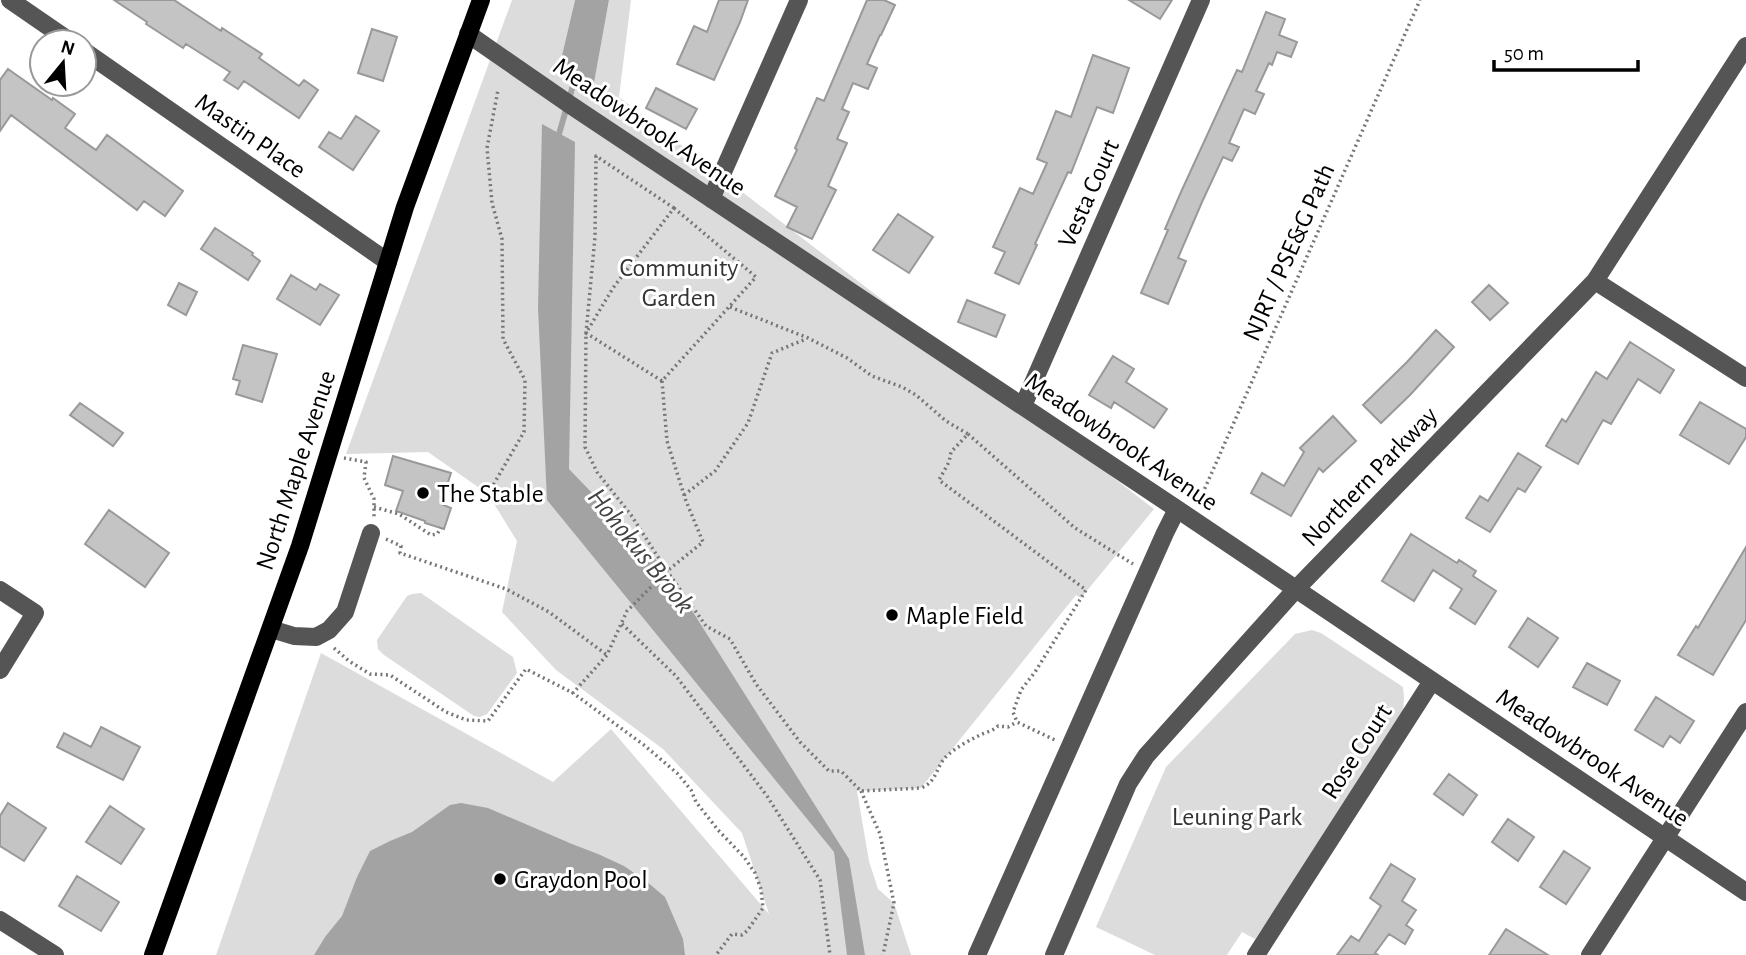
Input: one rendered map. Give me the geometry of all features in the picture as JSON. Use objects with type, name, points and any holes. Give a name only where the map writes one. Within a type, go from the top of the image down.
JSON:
[{"type":"main road","name":"North Maple Avenue","points":[[153,955],[300,546],[405,207],[481,0]]},
{"type":"street","points":[[10,0],[51,28]]},
{"type":"street","points":[[711,199],[799,0]]},
{"type":"street","name":"Vesta Court","points":[[1023,406],[1202,0]]},
{"type":"street","name":"Meadowbrook Avenue","points":[[468,34],[544,88],[1746,892]]},
{"type":"street","name":"Northern Parkway","points":[[1054,955],[1128,784],[1146,756],[1296,589],[1595,281],[1746,46]]},
{"type":"street","name":"Mastin Place","points":[[98,61],[388,262]]},
{"type":"street","points":[[1595,281],[1746,378]]},
{"type":"street","points":[[977,955],[1177,509]]},
{"type":"street","points":[[271,629],[295,636],[316,637],[328,630],[345,612],[371,533]]},
{"type":"street","points":[[0,590],[35,613],[0,670]]},
{"type":"street","name":"Rose Court","points":[[1256,955],[1432,681]]},
{"type":"street","points":[[1590,955],[1746,712]]},
{"type":"street","points":[[0,920],[55,955]]},
{"type":"path","name":"NJRT / PSE&G Path","points":[[1193,520],[1200,498],[1420,0]]},
{"type":"path","points":[[488,494],[524,432],[525,380],[503,339],[502,239],[492,203],[486,148],[498,90]]},
{"type":"path","points":[[573,693],[607,655],[627,611],[667,571],[703,542],[684,495],[667,441],[662,382],[756,277],[674,208],[596,156],[595,237],[586,332],[585,447],[597,472],[631,515],[667,571],[706,626],[730,639],[756,684],[800,743],[828,771],[841,772],[861,790],[880,834],[894,903],[883,955]]},
{"type":"path","points":[[586,332],[613,288],[674,208]]},
{"type":"path","points":[[730,307],[808,338],[847,358],[872,376],[916,395],[946,421],[968,434],[1075,528],[1147,573]]},
{"type":"path","points":[[586,332],[662,382]]},
{"type":"path","points":[[684,495],[715,471],[748,423],[772,353],[808,338]]},
{"type":"path","points":[[968,434],[951,452],[949,462],[939,480],[1086,590],[1021,691],[1013,712],[1017,722],[1070,747]]},
{"type":"path","points":[[328,455],[366,462],[364,478],[374,499],[371,533],[401,546],[400,553],[506,589],[549,612],[607,655]]},
{"type":"path","points":[[374,507],[399,514],[431,535],[437,534],[441,528]]},
{"type":"path","points":[[621,624],[676,676],[767,796],[820,880],[830,955]]},
{"type":"path","points":[[330,645],[348,661],[370,674],[390,675],[446,712],[466,720],[488,721],[526,669],[573,693],[644,745],[678,774],[718,830],[744,857],[761,888],[763,908],[747,931],[742,935],[732,934],[716,955]]},
{"type":"path","points":[[861,790],[921,788],[929,785],[948,754],[998,726],[1008,727],[1017,722]]},
{"type":"green space","name":"Community Garden","points":[[512,0],[575,0],[558,71],[592,93],[609,0],[631,0],[619,97],[1154,509],[1081,598],[1076,595],[921,788],[857,791],[869,861],[878,889],[894,903],[911,955],[216,955],[321,653],[553,782],[611,729],[769,914],[742,833],[663,749],[556,670],[502,612],[517,541],[488,494],[428,452],[346,454]]},
{"type":"green space","points":[[421,593],[513,657],[517,673],[487,714],[474,716],[378,649],[377,640],[407,596]]},
{"type":"green space","name":"Leuning Park","points":[[1312,630],[1321,633],[1403,687],[1403,716],[1255,939],[1242,932],[1227,955],[1155,955],[1096,927],[1166,767],[1295,634]]},
{"type":"water","points":[[575,0],[609,0],[592,94],[558,72]]},
{"type":"water","name":"Hohokus Brook","points":[[542,124],[575,142],[569,469],[667,571],[849,859],[865,955],[847,955],[834,852],[547,500],[538,308]]},
{"type":"water","name":"Graydon Pool","points":[[461,803],[488,808],[624,866],[665,897],[683,939],[685,955],[314,955],[342,916],[370,851],[412,832],[450,805]]},
{"type":"building","points":[[114,0],[174,0],[262,54],[259,58],[299,86],[304,80],[318,90],[299,118],[244,81],[238,89],[224,80],[230,72],[186,44],[183,48]]},
{"type":"building","points":[[719,0],[748,0],[714,80],[677,64],[694,26],[707,32]]},
{"type":"building","points":[[867,0],[884,0],[895,5],[867,64],[877,68],[868,89],[853,83],[842,109],[849,112],[837,139],[847,143],[828,186],[836,190],[812,239],[787,227],[797,207],[775,196],[797,150],[795,148],[817,98],[824,101]]},
{"type":"building","points":[[1129,0],[1172,0],[1160,19]]},
{"type":"building","points":[[1266,12],[1285,19],[1279,35],[1297,42],[1291,57],[1277,52],[1272,65],[1269,63],[1256,91],[1264,94],[1255,114],[1244,109],[1229,143],[1239,147],[1232,161],[1223,157],[1202,202],[1178,258],[1186,261],[1168,304],[1141,293],[1181,192],[1237,70],[1242,72]]},
{"type":"building","points":[[372,29],[397,37],[383,81],[358,73]]},
{"type":"building","points":[[1093,55],[1129,68],[1113,113],[1097,107],[1071,173],[1068,172],[1019,284],[995,273],[1005,252],[993,247],[1020,188],[1033,194],[1047,163],[1037,159],[1056,111],[1071,117]]},
{"type":"building","points":[[8,69],[28,83],[28,98],[53,98],[75,114],[65,128],[96,150],[107,135],[183,191],[165,216],[144,201],[137,210],[11,115],[0,131],[0,80]]},
{"type":"building","points":[[656,88],[697,109],[686,129],[646,108]]},
{"type":"building","points":[[356,116],[379,131],[353,170],[319,147],[329,132],[341,139]]},
{"type":"building","points":[[898,214],[933,237],[909,273],[873,250]]},
{"type":"building","points":[[215,228],[253,253],[260,261],[248,280],[201,249]]},
{"type":"building","points":[[291,275],[316,290],[320,284],[339,295],[320,325],[277,299]]},
{"type":"building","points":[[179,283],[197,292],[186,315],[168,305]]},
{"type":"building","points":[[1489,285],[1508,303],[1490,320],[1472,302]]},
{"type":"building","points":[[967,300],[1005,315],[996,337],[958,322]]},
{"type":"building","points":[[1436,330],[1454,347],[1381,423],[1363,405]]},
{"type":"building","points":[[1630,342],[1674,370],[1660,393],[1638,379],[1611,424],[1603,420],[1578,464],[1546,446],[1562,419],[1566,422],[1596,372],[1607,379]]},
{"type":"building","points":[[243,345],[277,354],[262,402],[236,394],[240,381],[233,379]]},
{"type":"building","points":[[1113,356],[1134,369],[1126,382],[1167,409],[1154,428],[1114,402],[1111,408],[1089,395]]},
{"type":"building","points":[[1700,402],[1746,429],[1746,437],[1729,464],[1680,435]]},
{"type":"building","points":[[80,403],[123,433],[113,446],[70,415]]},
{"type":"building","points":[[1333,416],[1356,441],[1323,472],[1319,468],[1291,516],[1251,493],[1262,473],[1284,486],[1304,452],[1300,448]]},
{"type":"building","points":[[1518,453],[1541,467],[1525,492],[1518,488],[1490,532],[1466,518],[1480,496],[1488,501]]},
{"type":"building","name":"The Stable","points":[[393,456],[451,473],[441,504],[451,508],[444,529],[396,511],[403,491],[385,485]]},
{"type":"building","points":[[109,510],[169,553],[145,587],[85,544]]},
{"type":"building","points":[[1411,534],[1457,563],[1459,560],[1476,571],[1473,576],[1496,591],[1475,624],[1450,608],[1462,589],[1433,570],[1414,601],[1382,581]]},
{"type":"building","points":[[1746,547],[1746,620],[1713,675],[1678,655],[1696,626],[1698,628]]},
{"type":"building","points":[[1528,618],[1558,638],[1538,667],[1509,647]]},
{"type":"building","points":[[1587,663],[1620,681],[1607,705],[1573,687]]},
{"type":"building","points":[[1656,697],[1694,721],[1680,743],[1670,736],[1663,747],[1635,730]]},
{"type":"building","points":[[101,727],[140,747],[123,780],[57,747],[64,733],[91,747]]},
{"type":"building","points":[[1449,774],[1477,795],[1463,815],[1434,794]]},
{"type":"building","points":[[8,803],[46,828],[24,861],[0,846],[0,816]]},
{"type":"building","points":[[110,806],[144,829],[121,864],[86,842]]},
{"type":"building","points":[[1508,819],[1534,837],[1518,861],[1492,842]]},
{"type":"building","points":[[1564,851],[1590,868],[1566,904],[1540,887]]},
{"type":"building","points":[[1391,864],[1415,879],[1402,901],[1416,910],[1406,925],[1413,930],[1405,944],[1389,934],[1375,953],[1378,955],[1337,955],[1351,936],[1359,941],[1381,906],[1370,898]]},
{"type":"building","points":[[77,876],[119,902],[101,931],[59,906]]},
{"type":"building","points":[[1506,929],[1548,955],[1489,955]]},
{"type":"waterway","name":"Hohokus Brook","points":[[559,142],[576,75]]},
{"type":"place","name":"The Stable","points":[[423,493]]},
{"type":"place","name":"Maple Field","points":[[892,615]]},
{"type":"place","name":"Graydon Pool","points":[[500,879]]}]
